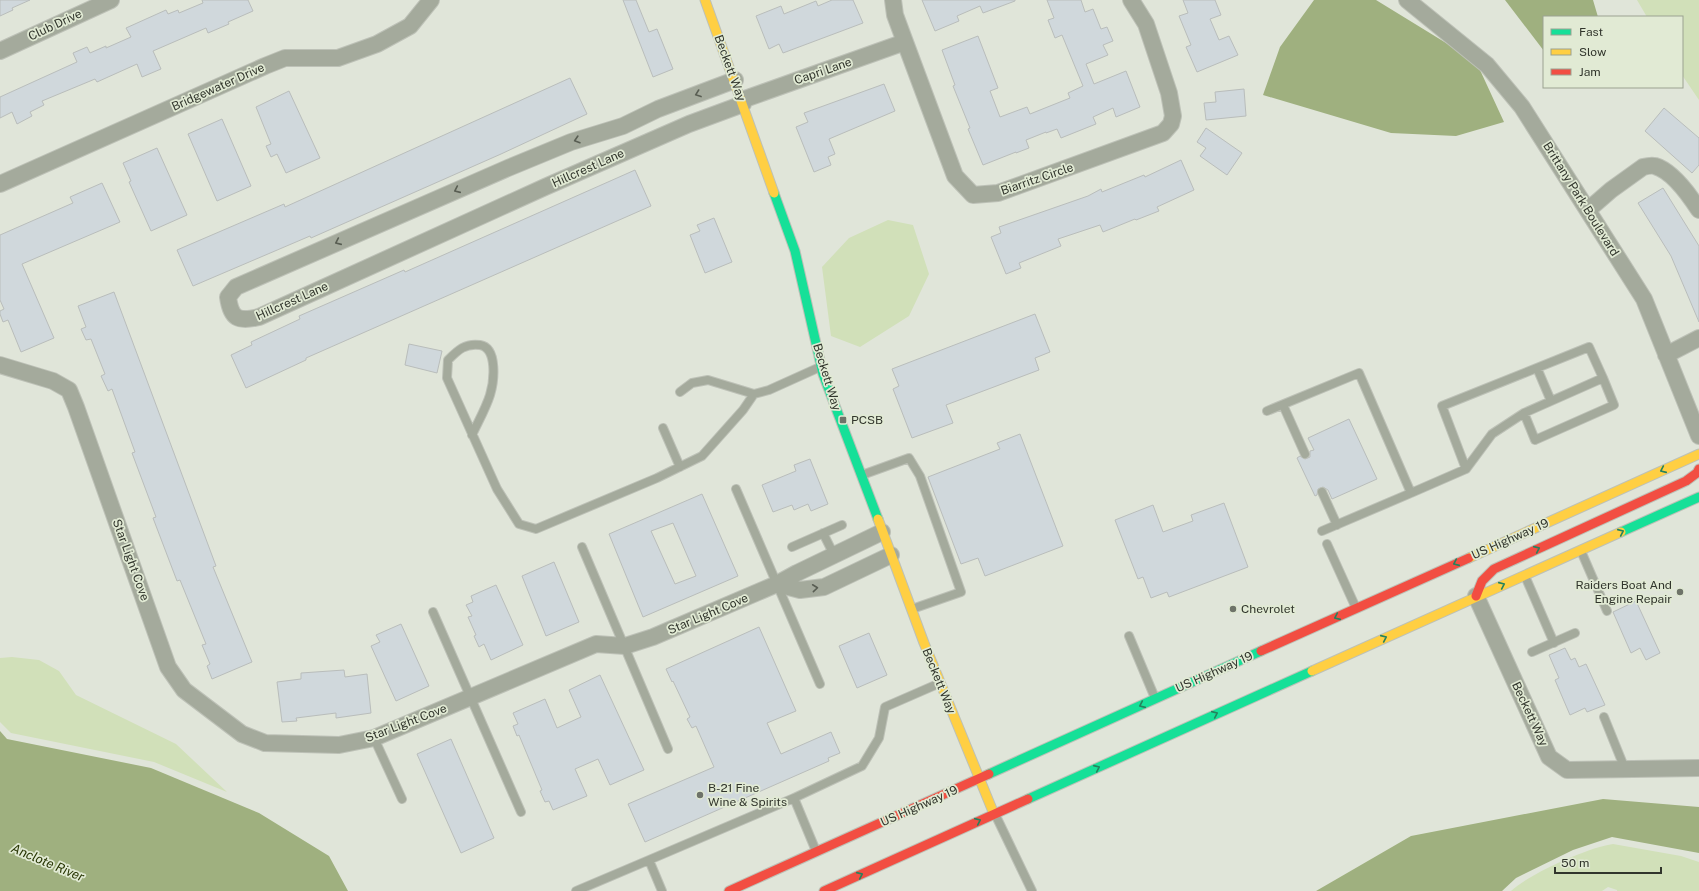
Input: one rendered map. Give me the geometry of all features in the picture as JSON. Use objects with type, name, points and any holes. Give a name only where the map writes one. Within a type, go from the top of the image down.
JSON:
[{"type":"main road","name":"Beckett Way","points":[[705,0],[735,80],[794,251],[821,366],[911,610],[994,814]]},
{"type":"main road","name":"US Highway 19","points":[[730,891],[1699,454]]},
{"type":"main road","points":[[1476,596],[1482,581],[1494,569],[1686,481],[1699,470]]},
{"type":"main road","points":[[824,891],[1476,596],[1699,497]]},
{"type":"street","name":"Club Drive","points":[[0,51],[111,0]]},
{"type":"street","name":"Bridgewater Drive","points":[[0,184],[286,58],[338,58],[378,44],[410,26],[431,0]]},
{"type":"street","name":"Biarritz Circle","points":[[893,0],[895,15],[955,176],[973,195],[998,193],[1163,133],[1171,124],[1173,116],[1169,93],[1146,24],[1130,0]]},
{"type":"street","name":"Brittany Park Boulevard","points":[[1407,0],[1487,65],[1522,107],[1644,299],[1699,436]]},
{"type":"street","name":"Capri Lane","points":[[742,102],[905,42]]},
{"type":"street","name":"Hillcrest Lane","points":[[735,80],[658,109],[623,126],[571,142],[508,168],[236,287],[228,297],[230,309],[236,317],[246,320],[259,317],[559,181],[742,102]]},
{"type":"street","points":[[1588,210],[1611,190],[1643,166],[1655,166],[1682,186],[1699,210]]},
{"type":"street","points":[[1666,354],[1699,338]]},
{"type":"street","name":"Star Light Cove","points":[[0,365],[53,380],[69,390],[168,667],[184,690],[242,734],[264,743],[339,745],[374,738],[596,644],[625,646],[653,637],[777,584],[882,532]]},
{"type":"street","points":[[777,584],[800,590],[824,587],[891,555]]},
{"type":"street","name":"Beckett Way","points":[[1476,596],[1549,757],[1567,770],[1699,768]]},
{"type":"lane","points":[[472,435],[491,394],[494,368],[490,352],[482,346],[469,345],[460,348],[448,360],[447,378],[472,435],[497,489],[519,524],[536,529],[680,467],[702,456],[743,410],[754,394]]},
{"type":"lane","points":[[1466,469],[1442,406],[1589,347],[1614,405],[1535,440],[1524,413]]},
{"type":"lane","points":[[680,392],[692,383],[708,380],[754,394],[769,390],[821,366]]},
{"type":"lane","points":[[1537,368],[1551,400]]},
{"type":"lane","points":[[1267,412],[1359,373],[1411,493]]},
{"type":"lane","points":[[1322,531],[1466,469],[1492,434],[1524,413],[1603,378]]},
{"type":"lane","points":[[1283,405],[1305,454]]},
{"type":"lane","points":[[663,428],[680,467]]},
{"type":"lane","points":[[861,475],[909,458],[920,476],[961,592],[911,610]]},
{"type":"lane","points":[[736,489],[820,684]]},
{"type":"lane","points":[[1322,492],[1336,525]]},
{"type":"lane","points":[[792,547],[842,525]]},
{"type":"lane","points":[[823,533],[834,555]]},
{"type":"lane","points":[[1327,544],[1356,608]]},
{"type":"lane","points":[[582,547],[668,749]]},
{"type":"lane","points":[[1580,550],[1607,611]]},
{"type":"lane","points":[[1525,575],[1554,643]]},
{"type":"lane","points":[[434,612],[521,812]]},
{"type":"lane","points":[[1532,652],[1575,633]]},
{"type":"lane","points":[[1129,636],[1156,699]]},
{"type":"lane","points":[[576,891],[794,798],[862,766],[879,738],[885,707],[940,683]]},
{"type":"lane","points":[[1604,717],[1625,769]]},
{"type":"lane","points":[[374,738],[402,799]]},
{"type":"lane","points":[[794,798],[816,852]]},
{"type":"lane","points":[[994,814],[1032,891]]},
{"type":"lane","points":[[649,860],[662,891]]},
{"type":"shaded area","points":[[1637,0],[1699,0],[1699,100],[1683,76],[1683,16],[1646,16]]},
{"type":"shaded area","points":[[888,220],[913,225],[929,274],[909,316],[860,347],[831,336],[822,267],[849,238]]},
{"type":"shaded area","points":[[12,657],[39,660],[59,671],[76,695],[176,744],[227,792],[154,762],[11,733],[0,722],[0,658]]},
{"type":"shaded area","points":[[1613,844],[1681,856],[1699,862],[1699,891],[1617,891],[1608,887],[1602,891],[1511,891],[1531,877],[1560,862],[1589,850]]},
{"type":"water","points":[[1314,0],[1376,0],[1451,46],[1480,70],[1504,122],[1456,136],[1391,133],[1263,95],[1280,47]]},
{"type":"water","points":[[1505,0],[1593,0],[1598,16],[1543,16],[1543,50]]},
{"type":"water","name":"Anclote River","points":[[0,731],[7,739],[151,768],[259,813],[329,856],[348,891],[0,891]]},
{"type":"water","points":[[1603,799],[1699,807],[1699,853],[1612,837],[1573,850],[1516,878],[1502,891],[1316,891],[1411,836]]},
{"type":"building","points":[[0,0],[30,0],[12,8],[13,10],[0,16]]},
{"type":"building","points":[[202,0],[248,0],[253,11],[208,33],[206,28],[153,51],[161,69],[142,77],[137,64],[97,82],[95,79],[42,101],[44,105],[30,112],[32,116],[17,124],[12,112],[0,118],[0,97],[77,62],[73,53],[87,47],[90,53],[106,46],[106,48],[131,37],[126,28],[166,10],[168,14],[178,10],[179,13],[203,3]]},
{"type":"building","points":[[623,0],[636,0],[649,32],[657,29],[673,69],[653,77]]},
{"type":"building","points":[[832,0],[853,0],[863,23],[783,53],[779,44],[769,49],[756,16],[781,6],[784,14],[816,1],[818,6]]},
{"type":"building","points":[[922,0],[1015,1],[983,13],[980,6],[957,16],[959,21],[935,31]]},
{"type":"building","points":[[1047,0],[1081,0],[1085,12],[1093,9],[1101,29],[1107,27],[1113,41],[1103,45],[1108,55],[1086,64],[1094,84],[1126,71],[1140,107],[1116,117],[1113,108],[1093,117],[1096,124],[1061,138],[1057,129],[1046,132],[1026,140],[1029,148],[983,165],[968,129],[970,128],[953,86],[955,85],[942,50],[978,36],[998,88],[990,91],[1000,117],[1027,107],[1030,114],[1070,98],[1068,93],[1083,86],[1062,35],[1055,38],[1048,20],[1054,18]]},
{"type":"building","points":[[1183,0],[1215,0],[1221,15],[1210,19],[1219,40],[1229,36],[1238,55],[1197,72],[1186,47],[1191,45],[1179,16],[1188,13]]},
{"type":"building","points":[[570,78],[587,114],[501,154],[311,238],[310,236],[193,286],[177,250],[284,204],[285,207]]},
{"type":"building","points":[[884,84],[895,111],[829,139],[835,154],[828,157],[831,165],[814,172],[796,127],[808,122],[804,113]]},
{"type":"building","points":[[1244,89],[1246,116],[1206,120],[1204,103],[1216,102],[1215,92]]},
{"type":"building","points":[[289,91],[320,158],[286,173],[277,154],[271,157],[266,146],[271,144],[256,107]]},
{"type":"building","points":[[1664,108],[1699,138],[1699,165],[1692,173],[1645,131]]},
{"type":"building","points":[[222,119],[251,186],[217,201],[188,134]]},
{"type":"building","points":[[1206,128],[1242,153],[1227,175],[1200,156],[1206,148],[1197,142]]},
{"type":"building","points":[[157,148],[187,215],[151,231],[129,182],[131,181],[123,163]]},
{"type":"building","points":[[1181,160],[1194,190],[1157,207],[1159,211],[1103,232],[1100,225],[1058,239],[1061,246],[1019,263],[1021,268],[1006,274],[991,237],[1001,233],[999,227],[1088,196],[1101,189],[1102,192],[1144,175],[1145,177]]},
{"type":"building","points":[[635,170],[651,206],[306,358],[306,360],[246,388],[231,355],[252,345],[251,342],[300,319],[299,316],[404,270],[405,272]]},
{"type":"building","points":[[102,183],[120,222],[22,264],[54,338],[21,352],[8,320],[3,322],[0,314],[0,311],[4,309],[0,300],[0,235],[73,203],[70,197]]},
{"type":"building","points":[[1663,188],[1699,246],[1699,322],[1671,256],[1638,203]]},
{"type":"building","points":[[714,218],[732,262],[705,273],[690,235],[700,231],[697,225]]},
{"type":"building","points":[[114,292],[216,566],[213,567],[252,662],[212,679],[207,666],[210,664],[202,645],[206,644],[180,580],[177,581],[153,518],[156,517],[132,453],[135,452],[112,389],[108,391],[101,376],[105,374],[91,339],[86,340],[81,329],[86,327],[78,306]]},
{"type":"building","points":[[1035,314],[1050,352],[1035,358],[1039,370],[946,405],[953,423],[912,438],[893,389],[899,386],[892,369]]},
{"type":"building","points":[[409,344],[442,351],[437,373],[405,365]]},
{"type":"building","points":[[1349,419],[1377,479],[1332,499],[1328,490],[1323,487],[1318,489],[1317,495],[1315,496],[1297,458],[1300,456],[1305,459],[1310,457],[1310,451],[1314,450],[1308,438]]},
{"type":"building","points":[[1020,434],[1063,546],[985,576],[978,558],[961,564],[928,477],[1000,449],[997,443]]},
{"type":"building","points":[[810,459],[828,504],[811,511],[808,504],[794,510],[792,505],[773,512],[762,485],[796,471],[794,465]]},
{"type":"building","points":[[702,494],[738,576],[643,617],[609,534]],"holes":[[[673,523],[696,576],[675,584],[651,531]]]},
{"type":"building","points":[[1224,503],[1248,567],[1169,597],[1167,592],[1151,598],[1143,577],[1138,579],[1115,520],[1153,505],[1163,532],[1193,521],[1191,515]]},
{"type":"building","points":[[554,562],[579,622],[546,636],[522,576]]},
{"type":"building","points":[[496,585],[523,645],[491,660],[484,644],[479,647],[474,636],[476,635],[468,617],[472,616],[466,605],[473,602],[471,596]]},
{"type":"building","points":[[1636,601],[1660,653],[1646,660],[1640,648],[1631,653],[1613,612]]},
{"type":"building","points":[[401,624],[429,686],[396,701],[371,646],[380,642],[376,635]]},
{"type":"building","points":[[759,627],[796,711],[767,723],[781,754],[831,732],[840,753],[828,758],[829,761],[645,842],[628,804],[714,767],[696,726],[692,728],[687,719],[690,717],[666,669]]},
{"type":"building","points":[[869,633],[887,675],[857,688],[839,646]]},
{"type":"building","points":[[1565,648],[1571,660],[1575,658],[1579,667],[1586,664],[1605,705],[1587,712],[1585,708],[1570,715],[1555,680],[1559,678],[1549,655]]},
{"type":"building","points":[[344,670],[345,677],[367,674],[371,713],[336,718],[336,713],[296,718],[297,721],[282,722],[277,682],[301,679],[301,673]]},
{"type":"building","points":[[600,675],[644,770],[610,785],[598,759],[575,769],[587,796],[553,810],[549,801],[545,802],[540,791],[542,790],[519,735],[517,736],[513,726],[518,724],[513,713],[545,699],[557,728],[581,717],[569,690]]},
{"type":"building","points":[[451,739],[494,838],[461,853],[417,754]]},
{"type":"traffic: fast","points":[[774,193],[795,251],[823,374],[878,519]]},
{"type":"traffic: fast","points":[[1621,532],[1699,497]]},
{"type":"traffic: fast","points":[[989,774],[1261,651]]},
{"type":"traffic: fast","points":[[1028,799],[1312,671]]},
{"type":"traffic: slow","points":[[705,0],[774,193]]},
{"type":"traffic: slow","points":[[1469,558],[1699,454]]},
{"type":"traffic: slow","points":[[878,519],[924,643],[994,814]]},
{"type":"traffic: slow","points":[[1312,671],[1621,532]]},
{"type":"traffic: jam","points":[[1476,596],[1482,581],[1494,569],[1686,481],[1697,473],[1699,469]]},
{"type":"traffic: jam","points":[[1261,651],[1469,558]]},
{"type":"traffic: jam","points":[[729,891],[989,774]]},
{"type":"traffic: jam","points":[[824,891],[1028,799]]},
{"type":"place","name":"PCSB","points":[[843,420]]},
{"type":"place","name":"Raiders Boat And Engine Repair","points":[[1680,592]]},
{"type":"place","name":"Chevrolet","points":[[1233,609]]},
{"type":"place","name":"B-21 Fine Wine & Spirits","points":[[700,795]]}]
